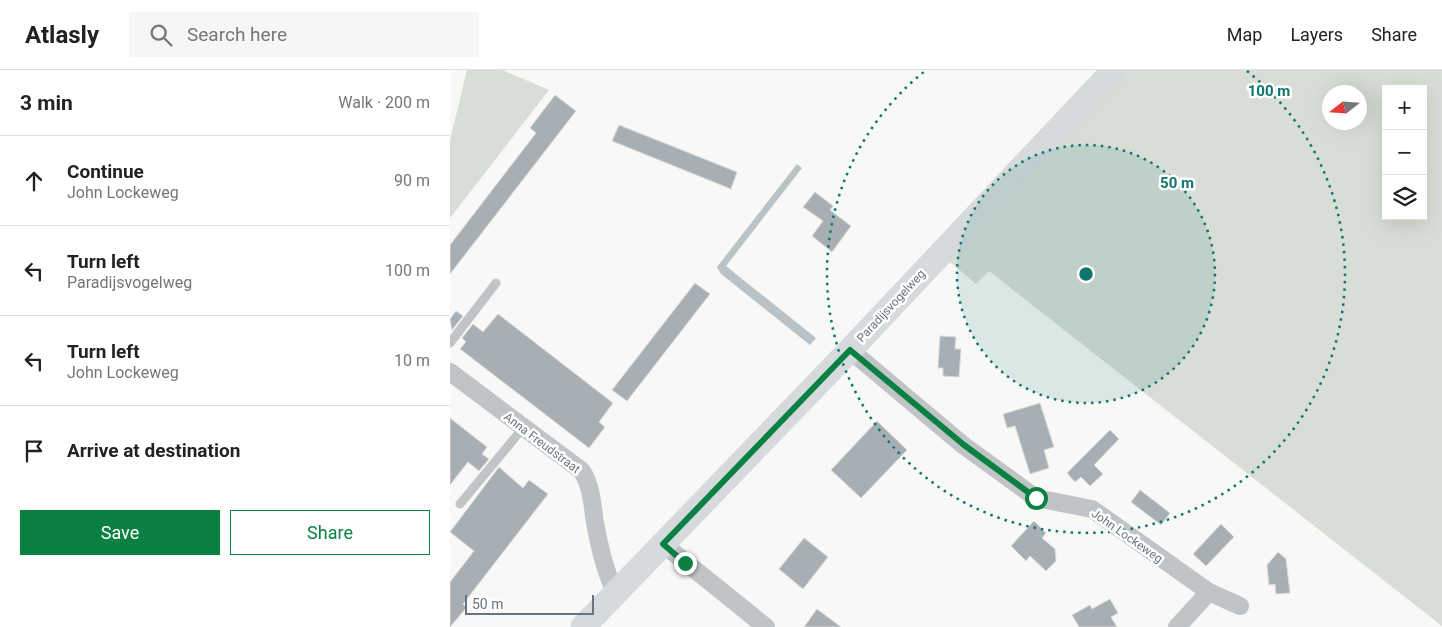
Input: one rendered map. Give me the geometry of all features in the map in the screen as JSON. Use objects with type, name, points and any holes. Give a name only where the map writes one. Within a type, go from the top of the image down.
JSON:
[{"type":"street","name":"Paradijsvogelweg","points":[[583,627],[850,350],[1114,70]]},
{"type":"street","name":"John Lockeweg","points":[[850,350],[964,445],[1036,498],[1092,509],[1209,592],[1240,606]]},
{"type":"street","name":"Anna Freudstraat","points":[[450,372],[582,471],[590,484],[596,531],[611,584],[616,593]]},
{"type":"street","points":[[663,544],[766,627]]},
{"type":"street","points":[[1176,627],[1209,592]]},
{"type":"lane","points":[[450,343],[496,283]]},
{"type":"lane","points":[[460,504],[523,428]]},
{"type":"shaded area","points":[[467,70],[502,70],[549,90],[450,218],[450,140]]},
{"type":"shaded area","points":[[1121,70],[1442,70],[1442,626],[989,271],[976,284],[944,257]]},
{"type":"shaded area","points":[[797,164],[802,168],[726,266],[816,338],[810,345],[721,274],[717,267]]},
{"type":"building","points":[[555,95],[576,111],[450,274],[450,245],[536,133],[530,128]]},
{"type":"building","points":[[619,125],[737,172],[731,189],[612,141]]},
{"type":"building","points":[[815,192],[833,206],[830,210],[851,226],[832,252],[812,236],[823,221],[803,207]]},
{"type":"building","points":[[695,283],[710,294],[627,401],[612,390]]},
{"type":"building","points":[[456,311],[463,316],[452,330],[450,319]]},
{"type":"building","points":[[498,314],[613,403],[599,422],[605,427],[589,448],[460,349],[466,342],[462,338],[473,324],[483,332]]},
{"type":"building","points":[[940,336],[956,337],[955,349],[961,349],[959,377],[943,376],[943,368],[938,368]]},
{"type":"building","points":[[1040,403],[1054,447],[1044,450],[1049,468],[1030,474],[1015,426],[1007,428],[1003,414]]},
{"type":"building","points":[[450,418],[487,447],[482,454],[489,459],[479,471],[468,462],[450,485]]},
{"type":"building","points":[[877,421],[907,450],[861,498],[831,470]]},
{"type":"building","points":[[1110,430],[1119,439],[1094,465],[1103,474],[1090,486],[1081,477],[1075,482],[1067,473]]},
{"type":"building","points":[[499,467],[523,488],[529,480],[548,494],[463,604],[467,607],[450,627],[450,582],[474,551],[450,532]]},
{"type":"building","points":[[1140,490],[1170,513],[1161,525],[1131,502]]},
{"type":"building","points":[[1034,521],[1046,533],[1042,538],[1055,549],[1056,561],[1046,571],[1030,556],[1026,561],[1011,546]]},
{"type":"building","points":[[1221,524],[1234,537],[1206,566],[1193,554]]},
{"type":"building","points":[[804,538],[828,557],[803,589],[779,569]]},
{"type":"building","points":[[1278,552],[1286,559],[1290,593],[1276,594],[1275,584],[1269,585],[1267,565]]},
{"type":"building","points":[[1110,599],[1118,613],[1111,617],[1117,627],[1079,627],[1072,615],[1090,605],[1092,609]]},
{"type":"building","points":[[817,609],[841,627],[804,627]]},
{"type":"route","points":[[685,563],[663,544],[850,350],[964,445],[1036,498]]}]
